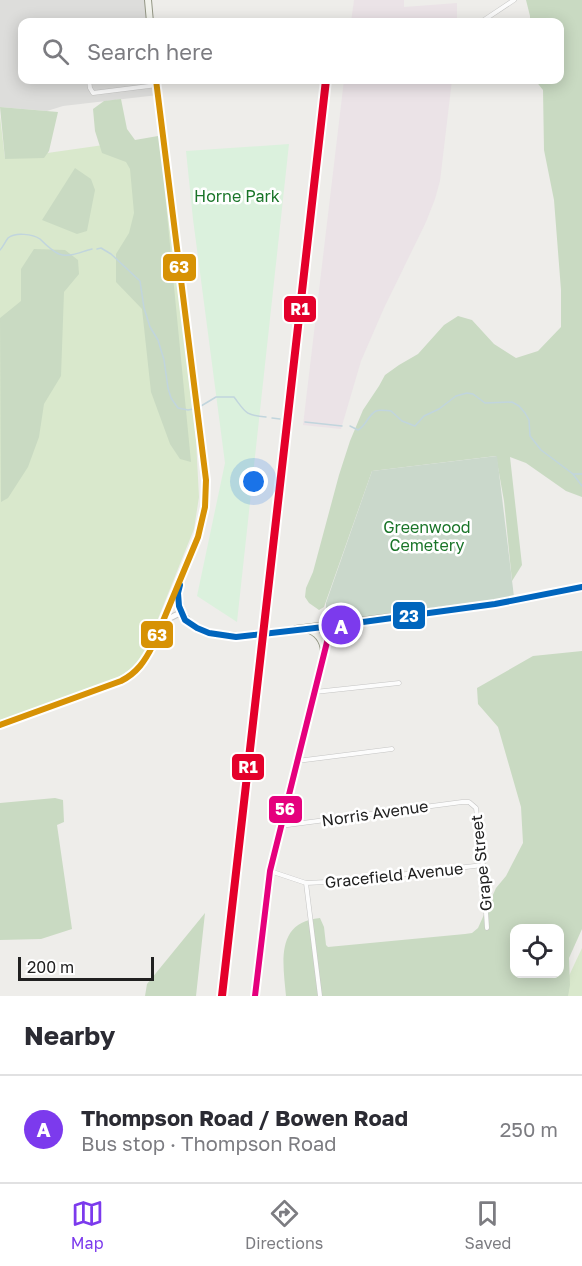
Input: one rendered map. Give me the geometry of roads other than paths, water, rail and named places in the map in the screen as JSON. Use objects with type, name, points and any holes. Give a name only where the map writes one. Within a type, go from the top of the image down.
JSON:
[{"type":"main road","points":[[148,0],[150,18]]},
{"type":"main road","points":[[156,84],[206,480],[205,507],[198,537],[161,626]]},
{"type":"main road","points":[[182,577],[178,593],[181,613],[185,620],[209,633],[231,636],[256,635]]},
{"type":"main road","points":[[323,661],[323,645],[320,637],[309,630],[297,629],[510,602],[582,587]]},
{"type":"main road","points":[[255,996],[270,871],[331,626]]},
{"type":"street","points":[[487,18],[514,0]]},
{"type":"street","points":[[90,84],[93,93],[145,84]]},
{"type":"street","points":[[0,725],[121,681],[139,668],[146,659],[161,626],[168,619],[181,613]]},
{"type":"street","points":[[315,692],[399,683]]},
{"type":"street","points":[[296,761],[392,749]]},
{"type":"street","name":"Norris Avenue","points":[[280,826],[469,802]]},
{"type":"street","name":"Grape Street","points":[[469,802],[476,808],[487,928]]},
{"type":"street","name":"Gracefield Avenue","points":[[270,871],[306,883],[347,881],[483,866]]},
{"type":"street","points":[[306,883],[320,996]]},
{"type":"waterway","points":[[0,250],[8,238],[19,234],[37,237],[54,251],[63,255],[72,255],[92,249]]},
{"type":"waterway","points":[[97,249],[101,248],[111,254],[140,281],[144,308],[150,327],[158,340],[171,398],[178,408],[193,409]]},
{"type":"waterway","points":[[350,426],[358,430],[378,410],[391,411],[402,421],[415,426],[424,416],[439,409],[456,396],[467,393],[473,394],[485,403],[512,402],[525,413],[529,420],[530,436],[541,450],[573,474],[582,486]]},
{"type":"waterway","points":[[201,406],[216,397],[234,397],[247,412],[266,417]]},
{"type":"waterway","points":[[272,418],[280,419]]},
{"type":"waterway","points":[[305,422],[342,426]]},
{"type":"waterway","points":[[574,474],[582,474]]},
{"type":"tunnel","points":[[256,635],[296,629]]},
{"type":"place","name":"Thompson Road / Bowen Road","points":[[341,625]]},
{"type":"park label","name":"Horne Park","points":[[237,196]]},
{"type":"park label","name":"Greenwood Cemetery","points":[[427,536]]}]
